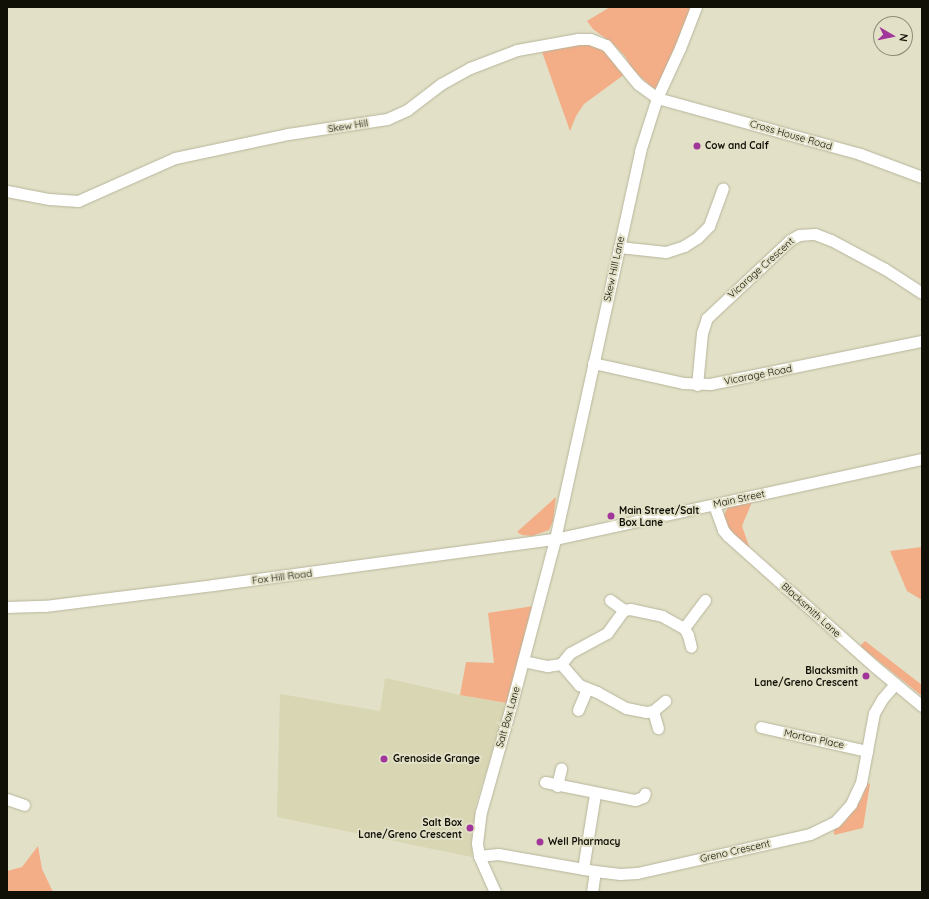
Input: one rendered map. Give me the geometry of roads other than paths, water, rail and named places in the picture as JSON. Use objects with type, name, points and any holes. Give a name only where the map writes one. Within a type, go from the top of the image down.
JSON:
[{"type":"street","name":"Skew Hill Lane","points":[[555,539],[640,152],[657,98],[680,48],[696,7]]},
{"type":"street","name":"Skew Hill","points":[[7,191],[50,199],[78,201],[175,158],[288,134],[387,119],[407,110],[441,84],[470,68],[517,50],[553,43],[590,39],[606,45],[638,84],[657,98]]},
{"type":"street","name":"Cross House Road","points":[[657,98],[860,154],[922,177]]},
{"type":"street","points":[[619,247],[666,252],[684,246],[697,238],[709,226],[723,188]]},
{"type":"street","name":"Vicarage Crescent","points":[[698,385],[702,333],[707,318],[790,240],[799,235],[815,234],[831,240],[885,269],[922,293]]},
{"type":"street","name":"Vicarage Road","points":[[593,363],[682,383],[698,385],[744,378],[922,341]]},
{"type":"street","name":"Main Street","points":[[555,539],[922,459]]},
{"type":"street","name":"Blacksmith Lane","points":[[714,504],[723,530],[728,536],[922,706]]},
{"type":"street","name":"Fox Hill Road","points":[[7,607],[39,607],[404,561],[555,539]]},
{"type":"street","name":"Salt Box Lane","points":[[496,892],[479,856],[477,843],[481,812],[524,661],[555,539]]},
{"type":"street","points":[[610,600],[624,610],[651,612],[684,628],[688,635],[691,647]]},
{"type":"street","points":[[684,628],[705,600]]},
{"type":"street","points":[[524,661],[539,665],[561,664],[570,653],[580,646],[607,633],[624,610]]},
{"type":"street","points":[[561,664],[579,685],[597,692],[626,708],[636,711],[653,711],[666,701]]},
{"type":"street","name":"Greno Crescent","points":[[479,856],[498,854],[620,874],[650,871],[791,839],[826,828],[843,814],[856,795],[863,772],[877,705],[896,684]]},
{"type":"street","points":[[578,710],[587,689]]},
{"type":"street","points":[[653,711],[658,728]]},
{"type":"street","name":"Morton Place","points":[[761,727],[867,751]]},
{"type":"street","points":[[557,786],[561,768]]},
{"type":"street","points":[[545,782],[595,794],[635,800],[643,797],[646,793]]},
{"type":"street","points":[[583,869],[595,794]]},
{"type":"street","points":[[7,799],[24,805]]},
{"type":"street","points":[[592,892],[595,871]]},
{"type":"place","name":"Cow and Calf","points":[[697,146]]},
{"type":"place","name":"Main Street/Salt Box Lane","points":[[611,516]]},
{"type":"place","name":"Blacksmith Lane/Greno Crescent","points":[[866,676]]},
{"type":"place","name":"Grenoside Grange","points":[[384,759]]},
{"type":"place","name":"Salt Box Lane/Greno Crescent","points":[[470,828]]},
{"type":"place","name":"Well Pharmacy","points":[[540,842]]}]
